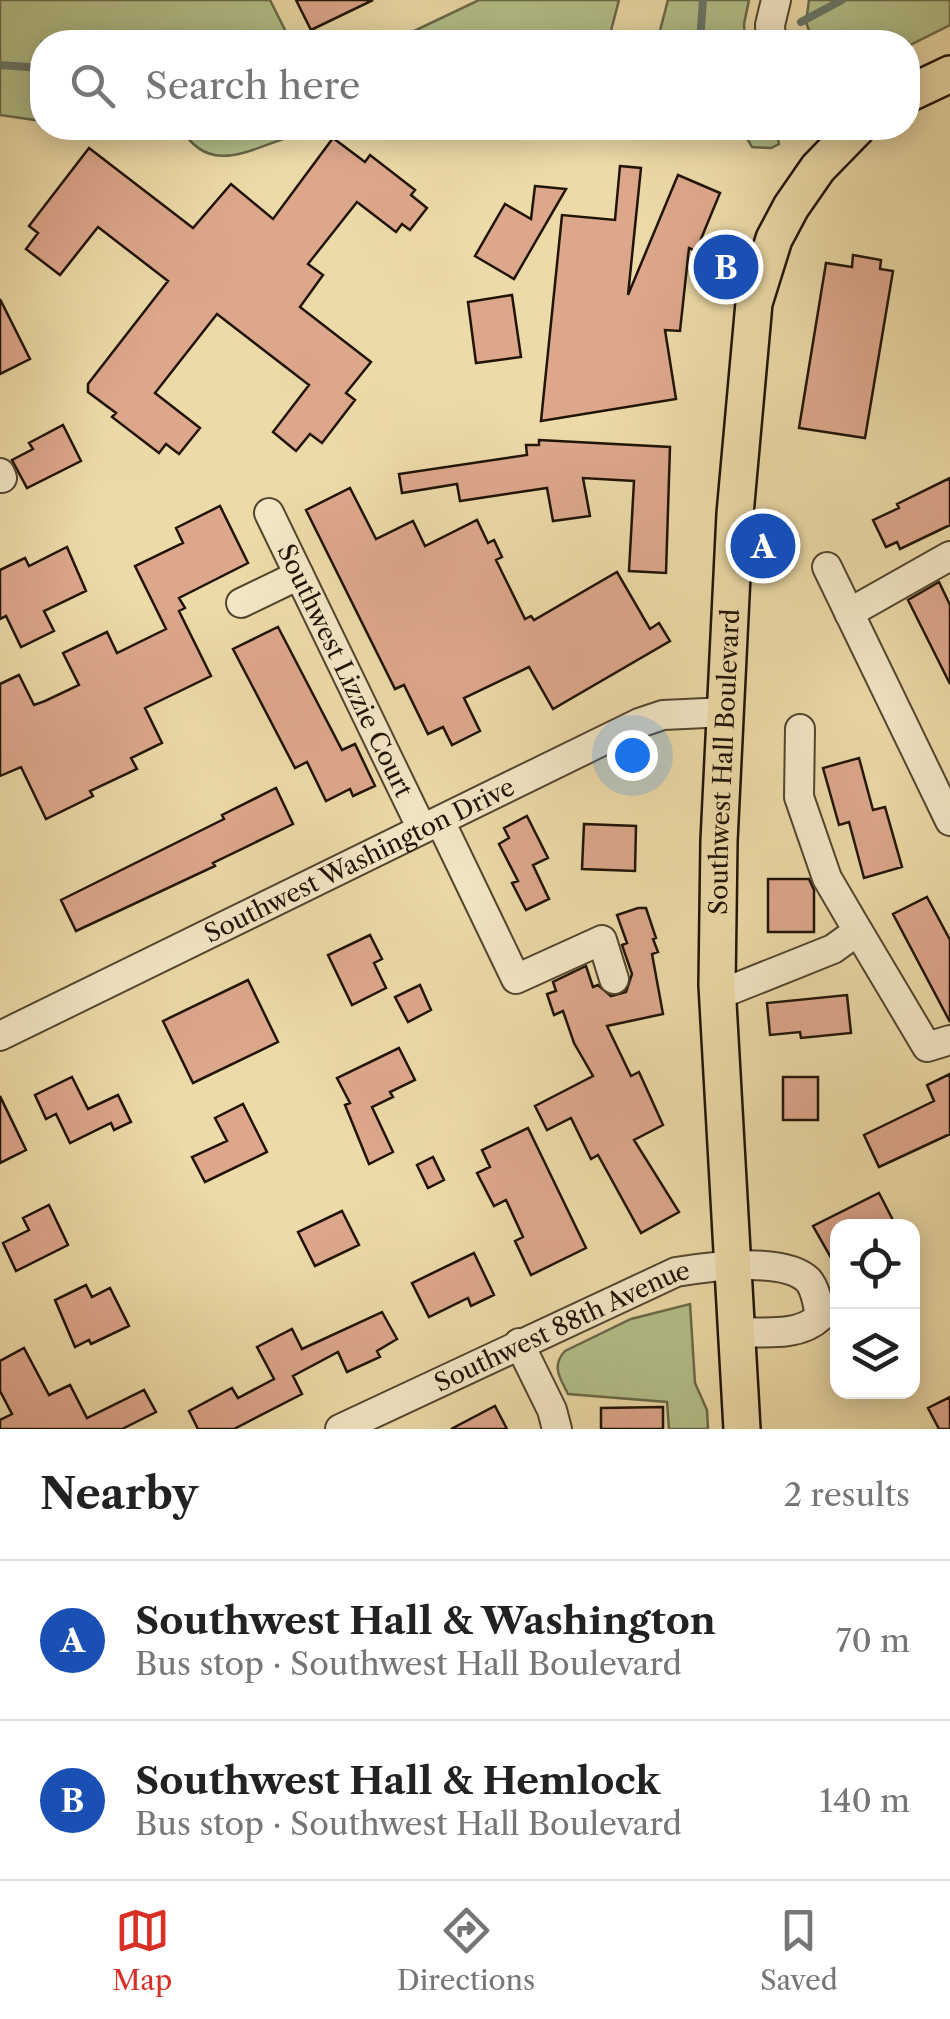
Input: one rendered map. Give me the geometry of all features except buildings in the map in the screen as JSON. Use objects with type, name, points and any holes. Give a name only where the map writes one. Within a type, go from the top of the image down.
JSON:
[{"type":"main road","points":[[920,88],[950,74]]},
{"type":"main road","name":"Southwest Hall Boulevard","points":[[742,1429],[718,994],[719,841],[734,514],[754,303],[768,255],[790,207],[836,140]]},
{"type":"street","points":[[771,30],[776,0]]},
{"type":"street","name":"Southwest Lizzie Court","points":[[269,513],[516,979],[602,940],[614,979]]},
{"type":"street","points":[[849,613],[950,556]]},
{"type":"street","points":[[828,567],[950,820]]},
{"type":"street","points":[[241,603],[299,575]]},
{"type":"street","name":"Southwest Washington Drive","points":[[0,1036],[639,722],[663,715],[726,712]]},
{"type":"street","points":[[800,729],[798,797],[827,878],[927,1048],[950,1040]]},
{"type":"street","points":[[718,994],[817,956],[858,931]]},
{"type":"street","name":"Southwest 88th Avenue","points":[[340,1429],[676,1272],[734,1265],[775,1268],[798,1273],[810,1282],[820,1316],[812,1324],[798,1330],[737,1332]]},
{"type":"street","points":[[519,1343],[552,1410],[556,1429]]},
{"type":"green space","points":[[0,0],[270,0],[285,30],[30,30],[30,119],[0,115]]},
{"type":"green space","points":[[479,0],[619,0],[611,30],[416,30]]},
{"type":"green space","points":[[668,0],[749,0],[744,30],[660,30]]},
{"type":"green space","points":[[809,0],[950,0],[950,25],[920,40],[920,30],[809,30]]},
{"type":"green space","points":[[191,140],[279,140],[222,156]]},
{"type":"green space","points":[[748,140],[778,140],[779,144],[771,148],[752,147]]},
{"type":"green space","points":[[690,1304],[695,1383],[707,1410],[708,1429],[669,1429],[667,1402],[568,1394],[558,1367],[565,1351],[631,1319]]},
{"type":"waterway","points":[[701,30],[703,0]]},
{"type":"waterway","points":[[801,22],[842,0]]},
{"type":"waterway","points":[[0,65],[30,67]]},
{"type":"place","name":"Southwest Hall & Hemlock","points":[[726,267]]},
{"type":"place","name":"Southwest Hall & Washington","points":[[763,546]]}]
